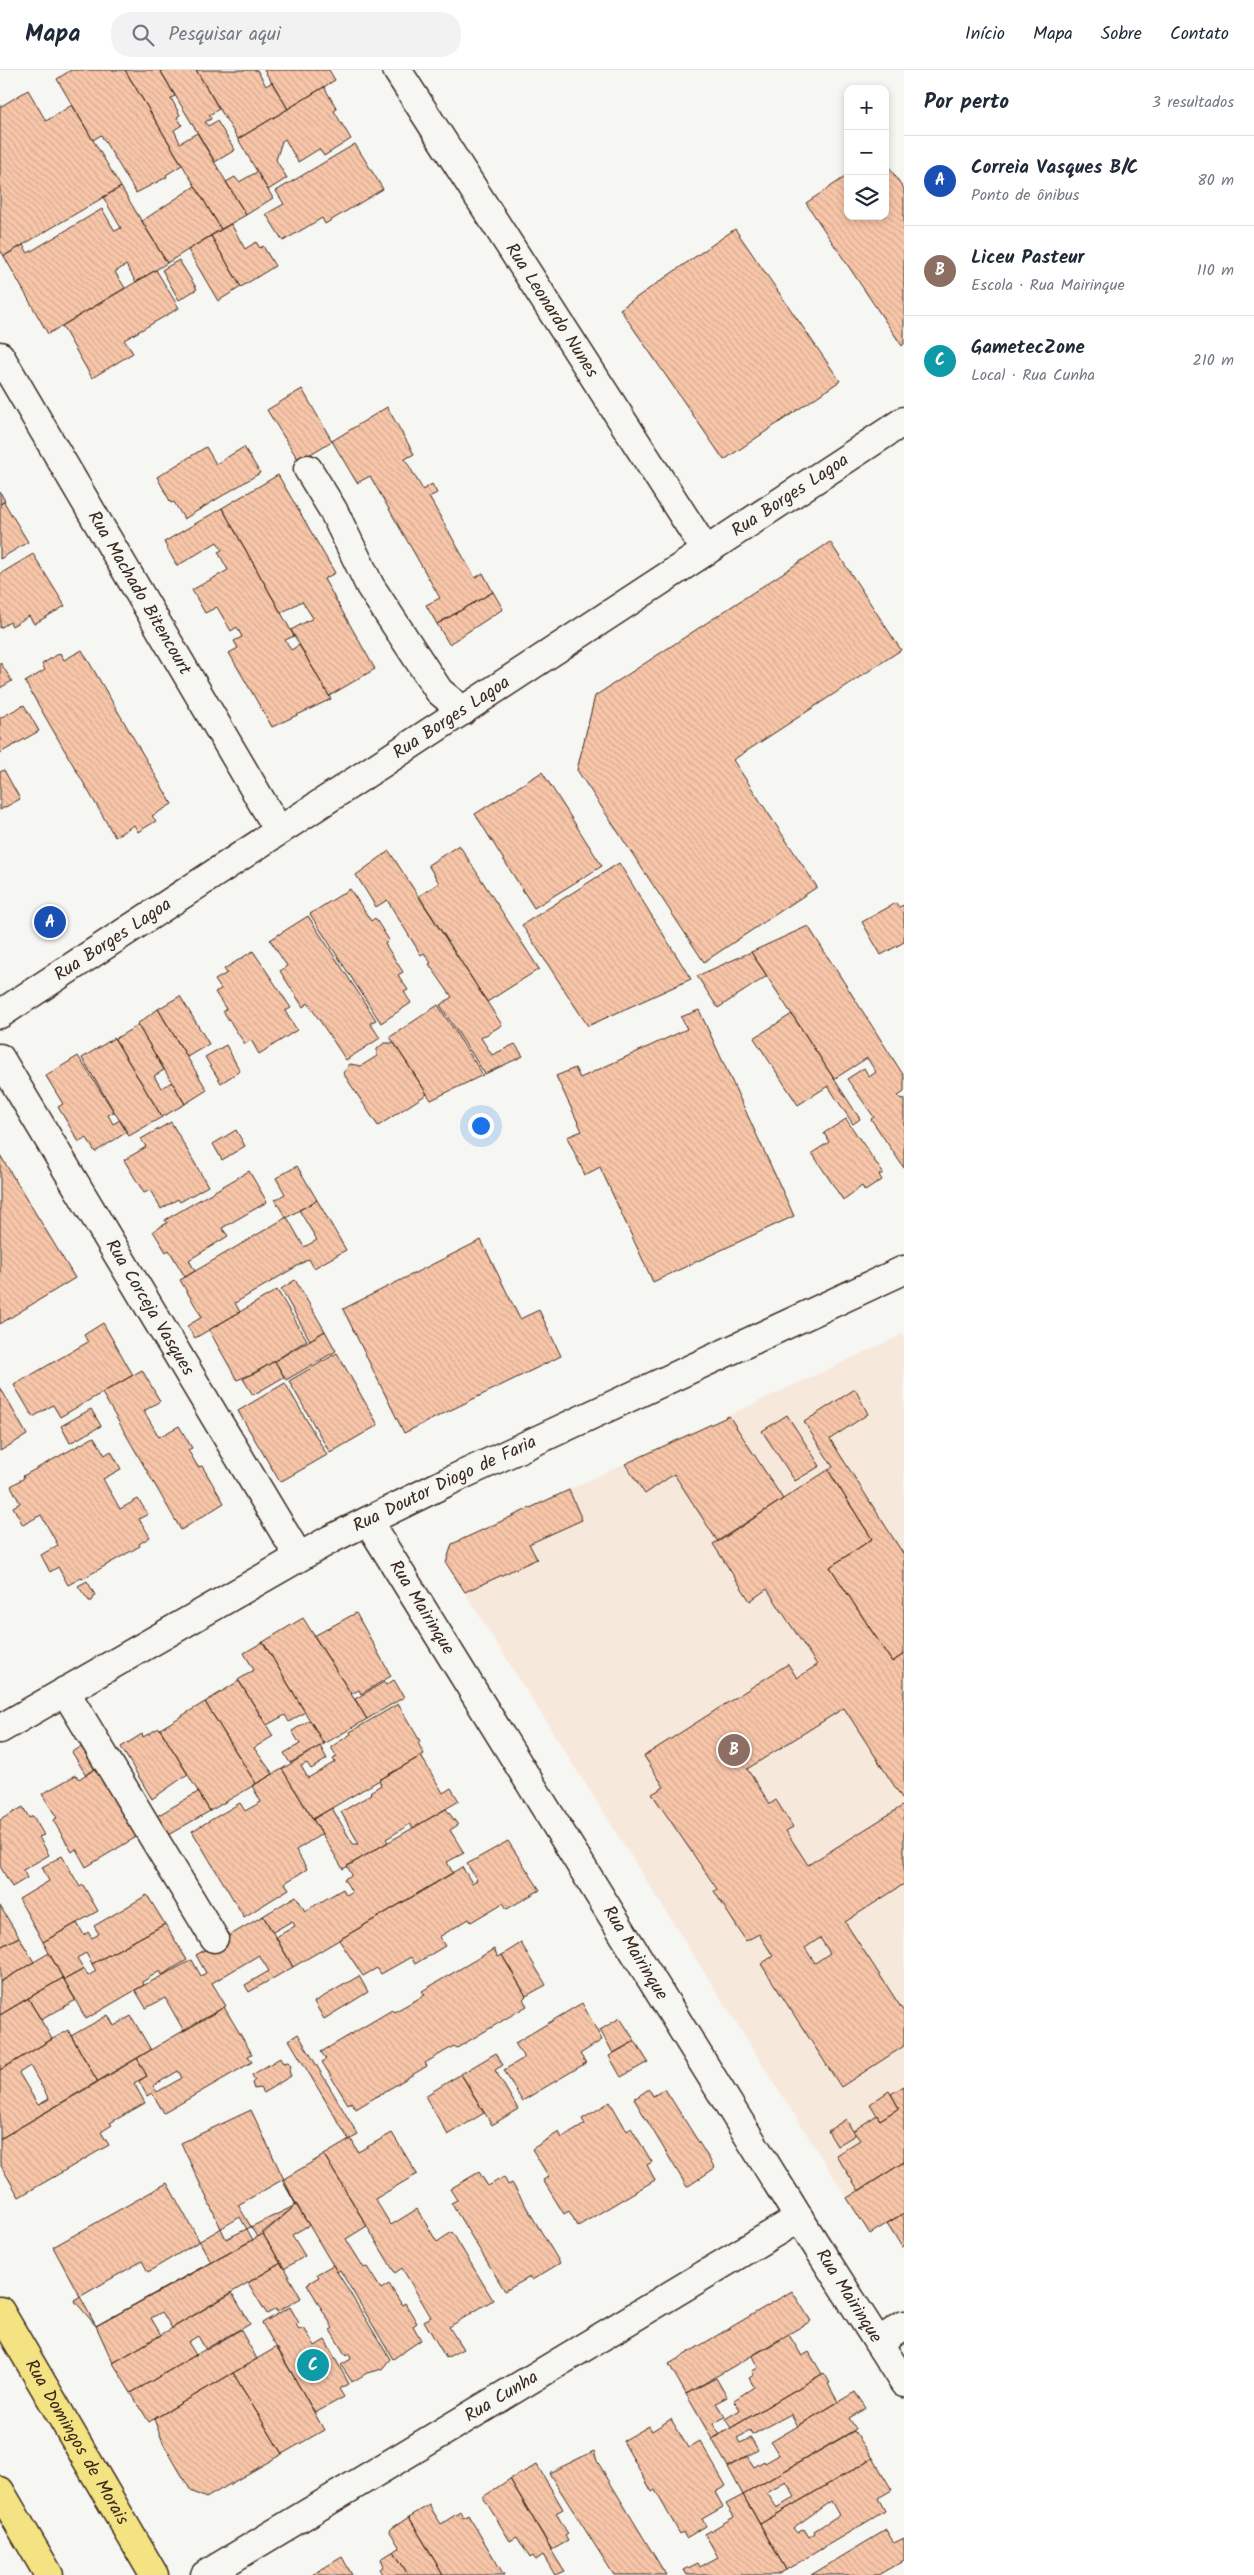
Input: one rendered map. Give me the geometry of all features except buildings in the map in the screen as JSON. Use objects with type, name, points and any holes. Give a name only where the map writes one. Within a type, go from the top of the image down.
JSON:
[{"type":"main road","name":"Rua Domingos de Morais","points":[[0,2311],[154,2575]]},
{"type":"main road","points":[[0,2492],[49,2575]]},
{"type":"street","name":"Rua Leonardo Nunes","points":[[397,70],[706,551]]},
{"type":"street","name":"Rua Machado Bitencourt","points":[[0,356],[280,831]]},
{"type":"street","name":"Rua Borges Lagoa","points":[[0,1014],[904,421]]},
{"type":"street","points":[[308,469],[333,510],[370,586],[440,691],[463,711]]},
{"type":"street","name":"Rua Corceja Vasques","points":[[0,1058],[299,1557]]},
{"type":"street","name":"Rua Doutor Diogo de Faria","points":[[0,1729],[299,1557],[368,1521],[447,1482],[904,1270]]},
{"type":"street","name":"Rua Mairinque","points":[[368,1521],[799,2218],[904,2383]]},
{"type":"street","points":[[65,1691],[214,1938]]},
{"type":"street","name":"Rua Cunha","points":[[205,2575],[799,2218]]},
{"type":"street","points":[[878,2342],[904,2325]]},
{"type":"shaded area","points":[[904,1334],[904,2162],[847,2198],[446,1563],[452,1544]]},
{"type":"place","name":"Correia Vasques B/C","points":[[50,922]]},
{"type":"place","name":"Liceu Pasteur","points":[[734,1750]]},
{"type":"place","name":"GametecZone","points":[[313,2365]]}]
